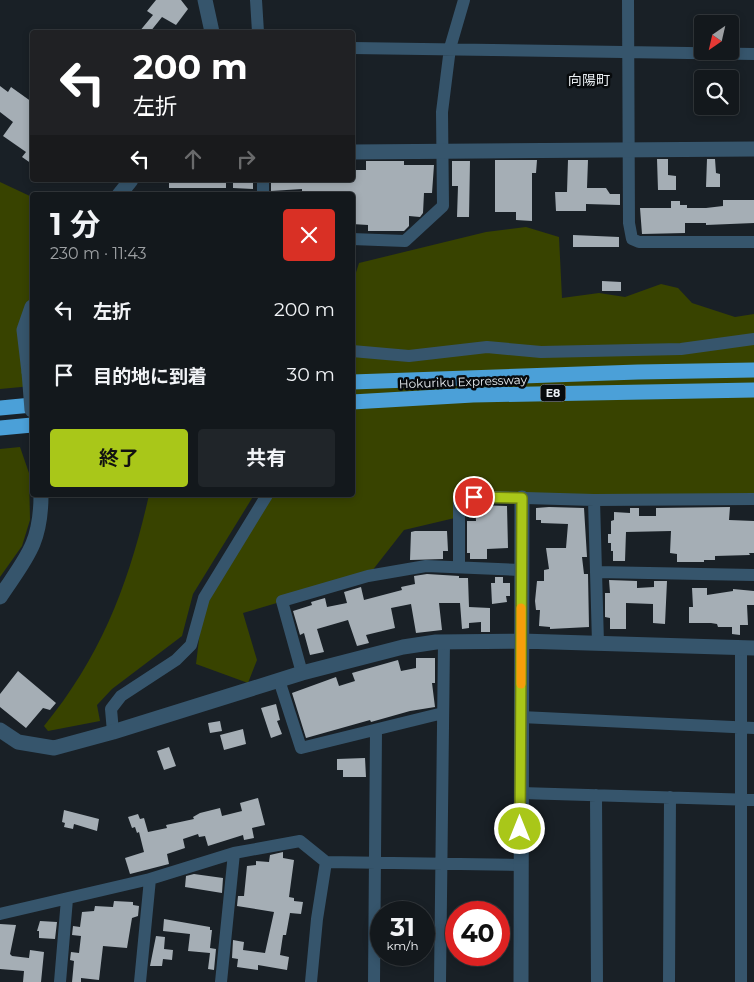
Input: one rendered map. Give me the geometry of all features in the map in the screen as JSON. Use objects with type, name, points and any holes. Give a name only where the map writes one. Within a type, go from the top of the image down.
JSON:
[{"type":"highway","name":"Hokuriku Expressway","points":[[355,382],[754,370]]},
{"type":"highway","name":"Hokuriku Expressway","points":[[355,402],[473,396],[754,390]]},
{"type":"highway","points":[[0,408],[30,406]]},
{"type":"highway","points":[[0,428],[30,425]]},
{"type":"street","points":[[205,0],[212,30]]},
{"type":"street","points":[[256,0],[258,30]]},
{"type":"street","points":[[355,239],[405,241],[443,206],[442,112],[450,48],[464,0]]},
{"type":"street","points":[[628,0],[629,232],[632,239],[639,242],[754,242]]},
{"type":"street","points":[[355,48],[754,54]]},
{"type":"street","points":[[355,152],[628,148],[754,149]]},
{"type":"street","points":[[121,192],[129,182]]},
{"type":"street","points":[[30,313],[24,330],[30,366]]},
{"type":"street","points":[[355,351],[409,356],[487,347],[541,352],[681,349],[754,340]]},
{"type":"street","points":[[459,567],[458,496],[594,500],[754,499]]},
{"type":"street","points":[[0,597],[31,551],[41,521],[40,497]]},
{"type":"street","points":[[113,732],[111,709],[121,696],[176,660],[191,645],[204,598],[266,497]]},
{"type":"street","points":[[520,982],[522,498]]},
{"type":"street","points":[[594,500],[598,643]]},
{"type":"street","points":[[302,673],[282,601],[368,576],[426,566],[521,570]]},
{"type":"street","points":[[596,572],[754,575]]},
{"type":"street","points":[[0,730],[18,742],[54,748],[113,732],[302,673],[403,647],[444,642],[521,641],[747,648],[740,727],[741,982]]},
{"type":"street","points":[[440,982],[444,642]]},
{"type":"street","points":[[279,680],[301,748],[443,713]]},
{"type":"street","points":[[521,717],[754,728]]},
{"type":"street","points":[[374,982],[376,731]]},
{"type":"street","points":[[520,793],[754,800]]},
{"type":"street","points":[[596,795],[597,982]]},
{"type":"street","points":[[668,982],[670,797]]},
{"type":"street","points":[[0,914],[67,900],[150,879],[234,852],[300,841],[326,862],[520,865]]},
{"type":"street","points":[[221,982],[234,852]]},
{"type":"street","points":[[311,982],[317,919],[326,862]]},
{"type":"street","points":[[741,867],[754,868]]},
{"type":"street","points":[[140,982],[150,879]]},
{"type":"street","points":[[60,982],[67,900]]},
{"type":"street","points":[[740,941],[754,941]]},
{"type":"green space","points":[[0,182],[30,196],[30,386],[0,389]]},
{"type":"green space","points":[[526,227],[559,237],[562,298],[599,293],[625,297],[661,284],[678,288],[692,303],[735,317],[754,314],[754,499],[459,496],[459,517],[404,530],[368,576],[243,613],[257,660],[248,683],[196,664],[204,598],[266,497],[355,497],[355,276],[359,263],[486,232]]},
{"type":"green space","points":[[20,447],[29,473],[30,520],[22,546],[0,577],[0,449]]},
{"type":"green space","points":[[148,497],[253,497],[193,594],[182,636],[112,689],[97,705],[100,721],[48,731],[44,726],[82,672],[111,617],[141,527]]},
{"type":"building","points":[[156,0],[181,0],[188,9],[176,25],[162,17],[152,30],[141,30],[153,15],[147,11]]},
{"type":"building","points":[[0,86],[8,92],[11,87],[30,101],[30,163],[22,157],[26,152],[3,136],[13,122],[0,112]]},
{"type":"building","points":[[657,159],[668,159],[668,175],[676,176],[676,190],[658,190]]},
{"type":"building","points":[[707,159],[715,159],[716,173],[720,174],[720,187],[706,187]]},
{"type":"building","points":[[495,160],[537,160],[536,173],[532,173],[532,221],[516,220],[516,212],[495,212]]},
{"type":"building","points":[[568,160],[588,160],[587,188],[606,188],[610,194],[620,194],[620,205],[586,204],[586,211],[556,211],[555,192],[567,192]]},
{"type":"building","points":[[366,161],[404,161],[404,165],[434,165],[432,193],[424,193],[423,213],[420,217],[409,216],[409,226],[404,231],[368,231],[368,225],[355,224],[355,192],[302,191],[302,189],[271,191],[271,182],[355,182],[355,170],[366,170]]},
{"type":"building","points":[[452,161],[470,161],[469,217],[457,217],[458,186],[452,186]]},
{"type":"building","points":[[169,182],[226,182],[226,188],[169,188]]},
{"type":"building","points":[[233,182],[253,182],[253,189],[233,188]]},
{"type":"building","points":[[723,200],[754,200],[754,223],[706,225],[706,223],[685,223],[685,233],[642,234],[640,208],[671,208],[671,201],[680,201],[680,205],[687,205],[687,208],[706,208],[723,206]]},
{"type":"building","points":[[573,235],[619,237],[619,247],[573,247]]},
{"type":"building","points":[[602,281],[621,282],[621,291],[602,291]]},
{"type":"building","points":[[475,505],[507,506],[508,548],[487,549],[487,559],[470,559],[470,553],[467,553],[467,521],[476,521]]},
{"type":"building","points":[[730,507],[729,520],[754,521],[754,553],[749,553],[750,555],[715,556],[715,560],[704,560],[704,562],[677,562],[677,554],[670,553],[671,531],[626,532],[625,561],[613,561],[613,551],[611,551],[611,543],[608,543],[608,534],[611,534],[611,521],[614,520],[614,512],[630,513],[630,508],[639,508],[639,516],[656,516],[656,508]]},
{"type":"building","points":[[536,508],[584,508],[587,557],[582,557],[584,574],[588,574],[589,627],[550,629],[550,627],[539,626],[540,610],[536,610],[535,601],[537,581],[544,581],[544,570],[549,569],[546,548],[566,548],[568,524],[541,523],[541,520],[536,520]]},
{"type":"building","points":[[447,531],[448,551],[443,551],[443,559],[410,560],[411,532]]},
{"type":"building","points":[[427,574],[468,578],[469,607],[490,608],[490,632],[481,632],[481,622],[469,623],[469,628],[462,629],[460,603],[439,603],[442,630],[416,633],[411,604],[391,608],[395,628],[366,635],[369,643],[357,646],[348,620],[317,629],[324,652],[310,655],[304,633],[300,635],[293,611],[312,605],[311,602],[325,598],[327,607],[347,603],[344,592],[361,587],[364,600],[402,590],[401,587],[415,584],[414,576]]},
{"type":"building","points":[[495,577],[503,577],[503,583],[510,583],[510,596],[506,596],[507,602],[492,604],[491,583],[495,583]]},
{"type":"building","points":[[609,580],[637,581],[637,588],[654,587],[654,581],[667,581],[665,624],[653,623],[653,604],[626,603],[626,629],[610,629],[610,618],[605,617],[605,593],[610,593]]},
{"type":"building","points":[[692,588],[707,588],[707,595],[733,591],[733,589],[754,591],[754,605],[747,605],[748,625],[740,625],[740,635],[732,634],[732,627],[718,627],[717,624],[711,623],[689,623],[689,607],[693,607]]},
{"type":"building","points":[[416,658],[435,658],[435,683],[432,683],[435,707],[410,711],[371,722],[370,720],[306,738],[292,693],[336,677],[339,686],[355,681],[352,673],[398,660],[401,671],[416,668]]},
{"type":"building","points":[[18,671],[56,703],[50,710],[43,708],[26,728],[0,707],[0,694]]},
{"type":"building","points":[[276,704],[280,720],[277,721],[282,734],[271,738],[261,708]]},
{"type":"building","points":[[220,721],[222,731],[210,733],[208,723]]},
{"type":"building","points":[[243,729],[246,744],[224,750],[220,735]]},
{"type":"building","points":[[169,747],[176,766],[164,770],[157,751]]},
{"type":"building","points":[[365,758],[366,777],[343,777],[343,770],[337,770],[337,759]]},
{"type":"building","points":[[258,798],[265,825],[252,828],[254,838],[244,840],[243,835],[208,846],[205,836],[199,837],[198,834],[183,839],[185,848],[167,854],[169,864],[130,874],[125,858],[144,852],[139,832],[137,833],[135,827],[132,828],[128,817],[138,814],[140,819],[144,818],[148,832],[167,828],[166,825],[194,819],[193,817],[200,813],[220,808],[222,816],[242,811],[240,803]]},
{"type":"building","points":[[64,810],[99,819],[97,831],[74,824],[73,829],[64,827],[65,823],[62,822]]},
{"type":"building","points":[[283,852],[283,858],[294,860],[289,897],[294,898],[294,901],[303,902],[301,914],[290,913],[286,935],[283,935],[280,955],[289,957],[287,970],[258,965],[258,970],[237,967],[238,959],[232,958],[233,940],[244,942],[243,950],[265,953],[274,912],[237,906],[238,896],[244,896],[247,866],[256,865],[256,861],[269,862],[270,855]]},
{"type":"building","points":[[194,874],[223,878],[222,893],[185,887],[186,876]]},
{"type":"building","points":[[114,901],[133,902],[133,905],[139,906],[138,916],[132,918],[127,948],[103,946],[99,980],[81,978],[81,982],[72,982],[74,961],[70,960],[71,952],[79,953],[81,936],[72,935],[73,926],[80,927],[82,912],[94,911],[95,906],[113,907]]},
{"type":"building","points":[[164,919],[210,927],[210,930],[212,930],[210,948],[216,949],[214,970],[208,969],[210,953],[188,951],[190,934],[163,931]]},
{"type":"building","points":[[40,921],[57,922],[55,939],[39,938],[39,931],[37,931]]},
{"type":"building","points":[[0,924],[16,925],[10,954],[12,956],[29,958],[30,950],[44,952],[41,982],[23,982],[24,971],[0,969]]},
{"type":"building","points":[[156,936],[165,937],[164,949],[173,950],[172,960],[163,959],[162,966],[150,966]]},
{"type":"slow traffic","points":[[521,608],[521,684]]},
{"type":"district","name":"向陽町","points":[[589,80]]},
{"type":"route","points":[[474,497],[522,498],[520,829]]}]
